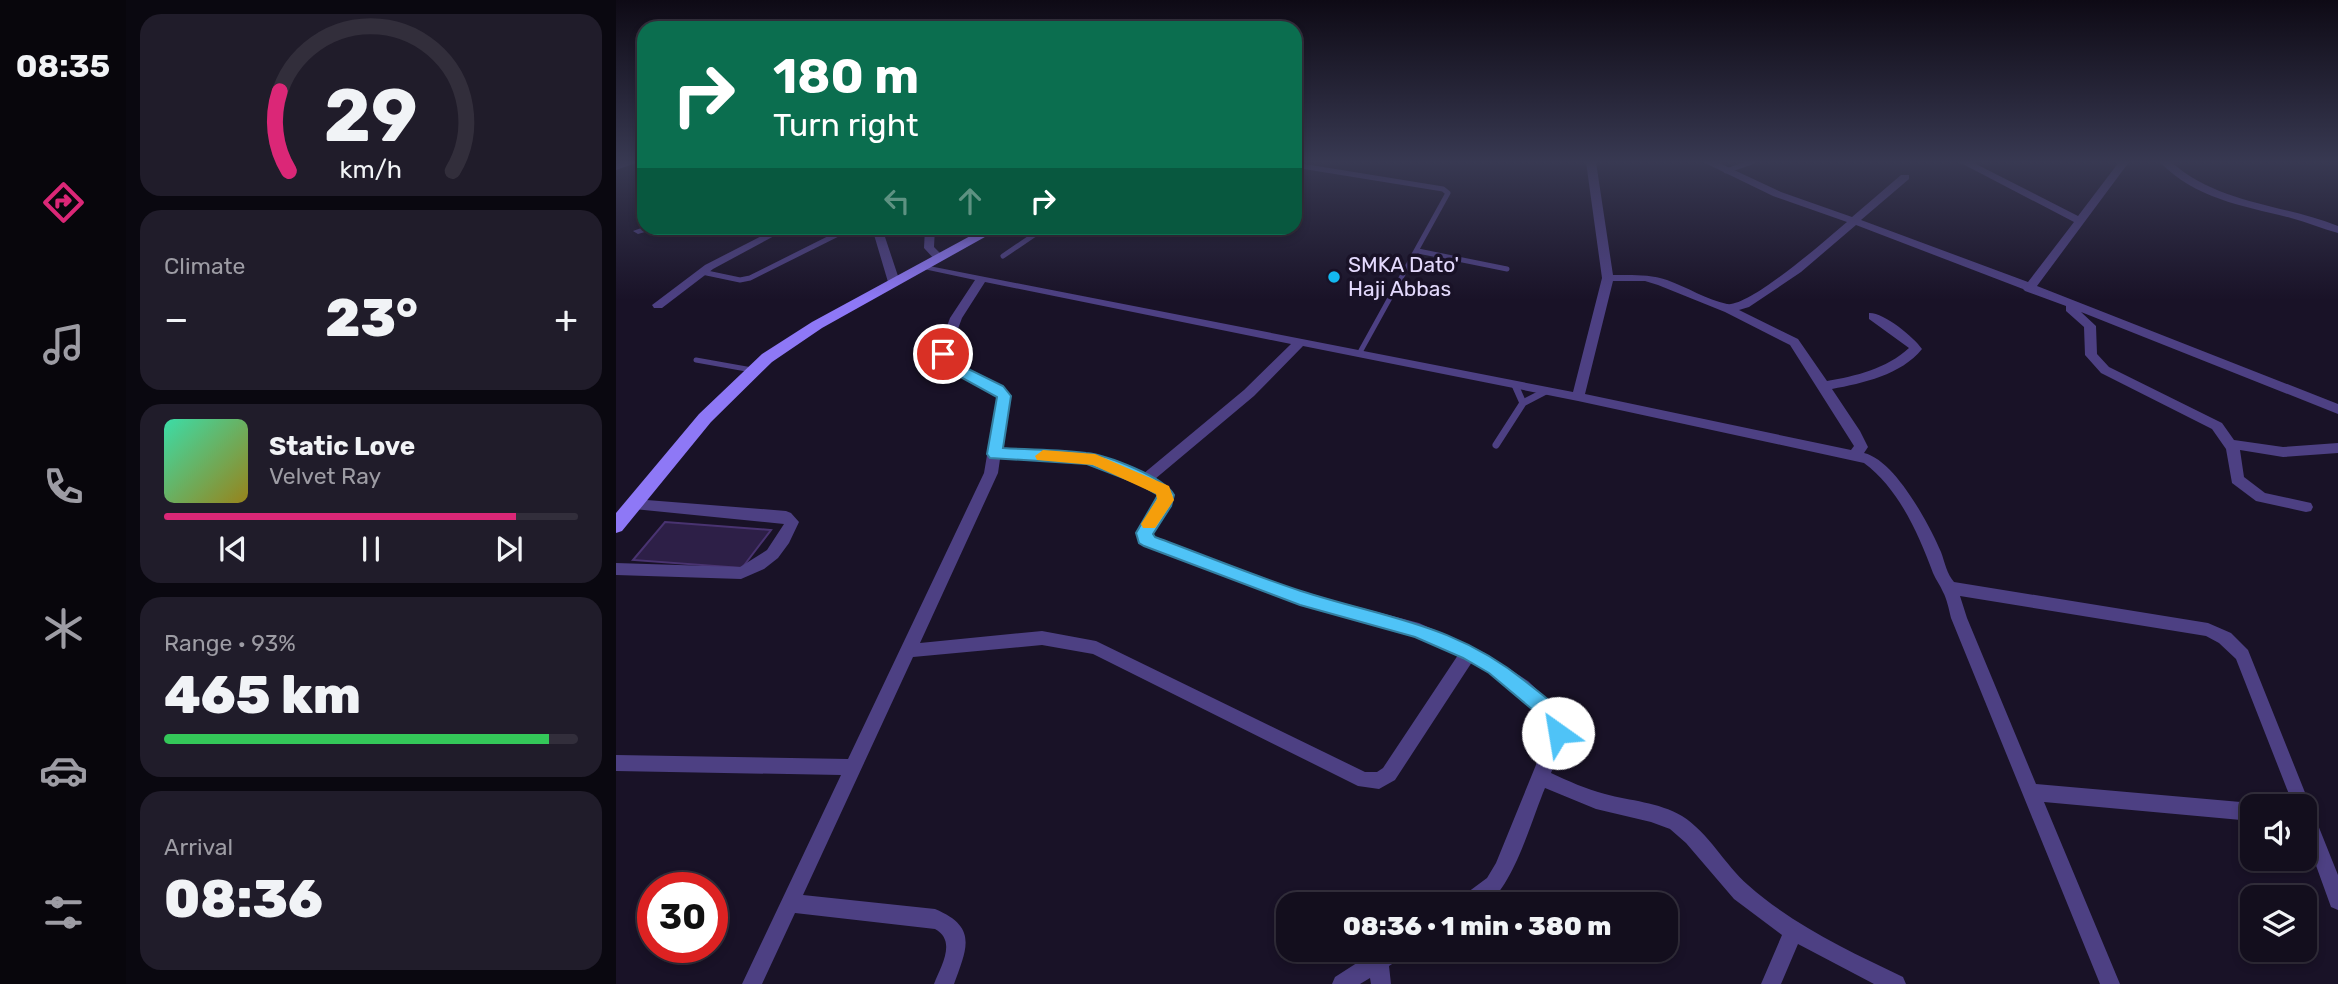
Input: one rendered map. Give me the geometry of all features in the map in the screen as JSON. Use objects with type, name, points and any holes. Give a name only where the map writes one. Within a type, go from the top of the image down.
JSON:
[{"type":"street","points":[[1578,397],[1608,278],[1598,208]]},
{"type":"street","points":[[1818,208],[1923,245],[2029,289],[2112,318],[2338,409]]},
{"type":"street","points":[[1729,309],[1745,304],[1797,270],[1868,208]]},
{"type":"street","points":[[2057,208],[2080,220]]},
{"type":"street","points":[[2029,289],[2089,208]]},
{"type":"street","points":[[2261,208],[2305,218],[2338,230]]},
{"type":"street","points":[[658,305],[702,272],[759,235]]},
{"type":"street","points":[[879,235],[894,282]]},
{"type":"street","points":[[930,235],[929,248],[939,258]]},
{"type":"street","points":[[616,526],[705,418],[752,370],[799,336],[981,235]]},
{"type":"street","points":[[923,266],[1578,397],[1868,459],[1885,470],[1932,549],[1943,580],[1950,588],[1959,618],[2109,984]]},
{"type":"street","points":[[752,984],[990,472],[1004,396],[998,390],[951,366],[943,354],[956,318],[982,278]]},
{"type":"street","points":[[1608,278],[1656,280],[1729,309],[1794,342],[1825,386],[1859,443],[1860,450],[1856,455]]},
{"type":"street","points":[[2061,300],[2087,320],[2090,326],[2091,355],[2105,370],[2224,432],[2231,444],[2237,479],[2243,486],[2261,497],[2306,507]]},
{"type":"street","points":[[1825,386],[1869,375],[1905,358],[1916,349],[1911,342],[1872,316]]},
{"type":"street","points":[[1145,480],[1249,393],[1300,342]]},
{"type":"street","points":[[2231,444],[2283,452],[2338,448]]},
{"type":"street","points":[[995,454],[1088,458],[1145,480],[1166,495],[1163,506],[1145,533],[1145,538],[1150,542],[1300,598],[1419,630],[1469,652],[1495,667],[1555,717],[1558,733],[1494,885],[1485,892]]},
{"type":"street","points":[[616,569],[741,573],[770,559],[792,522],[786,517],[634,504]]},
{"type":"street","points":[[1950,588],[2219,634],[2242,655],[2297,794]]},
{"type":"street","points":[[906,651],[1042,638],[1096,648],[1364,780],[1379,781],[1390,774],[1469,652]]},
{"type":"street","points":[[616,763],[852,767]]},
{"type":"street","points":[[1540,777],[1603,802],[1672,820],[1689,833],[1709,860],[1738,890],[1793,933],[1896,984]]},
{"type":"street","points":[[2031,792],[2240,811]]},
{"type":"street","points":[[2317,845],[2338,900]]},
{"type":"street","points":[[789,903],[935,919],[951,928],[956,937],[944,984]]},
{"type":"street","points":[[1772,984],[1793,933]]},
{"type":"street","points":[[1342,984],[1377,962]]},
{"type":"street","points":[[1381,984],[1386,962]]},
{"type":"lane","points":[[1359,354],[1442,208]]},
{"type":"lane","points":[[702,272],[744,280],[836,235]]},
{"type":"lane","points":[[1003,256],[1033,235]]},
{"type":"lane","points":[[1418,251],[1507,269]]},
{"type":"lane","points":[[696,360],[752,370]]},
{"type":"lane","points":[[1515,385],[1523,403]]},
{"type":"lane","points":[[1496,445],[1523,403],[1546,391]]},
{"type":"building","points":[[665,522],[771,530],[742,568],[633,560]]},
{"type":"slow traffic","points":[[1043,456],[1088,458],[1102,462],[1145,480],[1163,491],[1166,500],[1149,524]]},
{"type":"place","name":"SMKA Dato' Haji Abbas","points":[[1334,277]]},
{"type":"route","points":[[943,354],[943,358],[951,366],[998,390],[1004,396],[995,454],[1088,458],[1145,480],[1166,495],[1163,506],[1145,533],[1145,538],[1150,542],[1300,598],[1419,630],[1469,652],[1521,686],[1555,717],[1558,733]]}]
